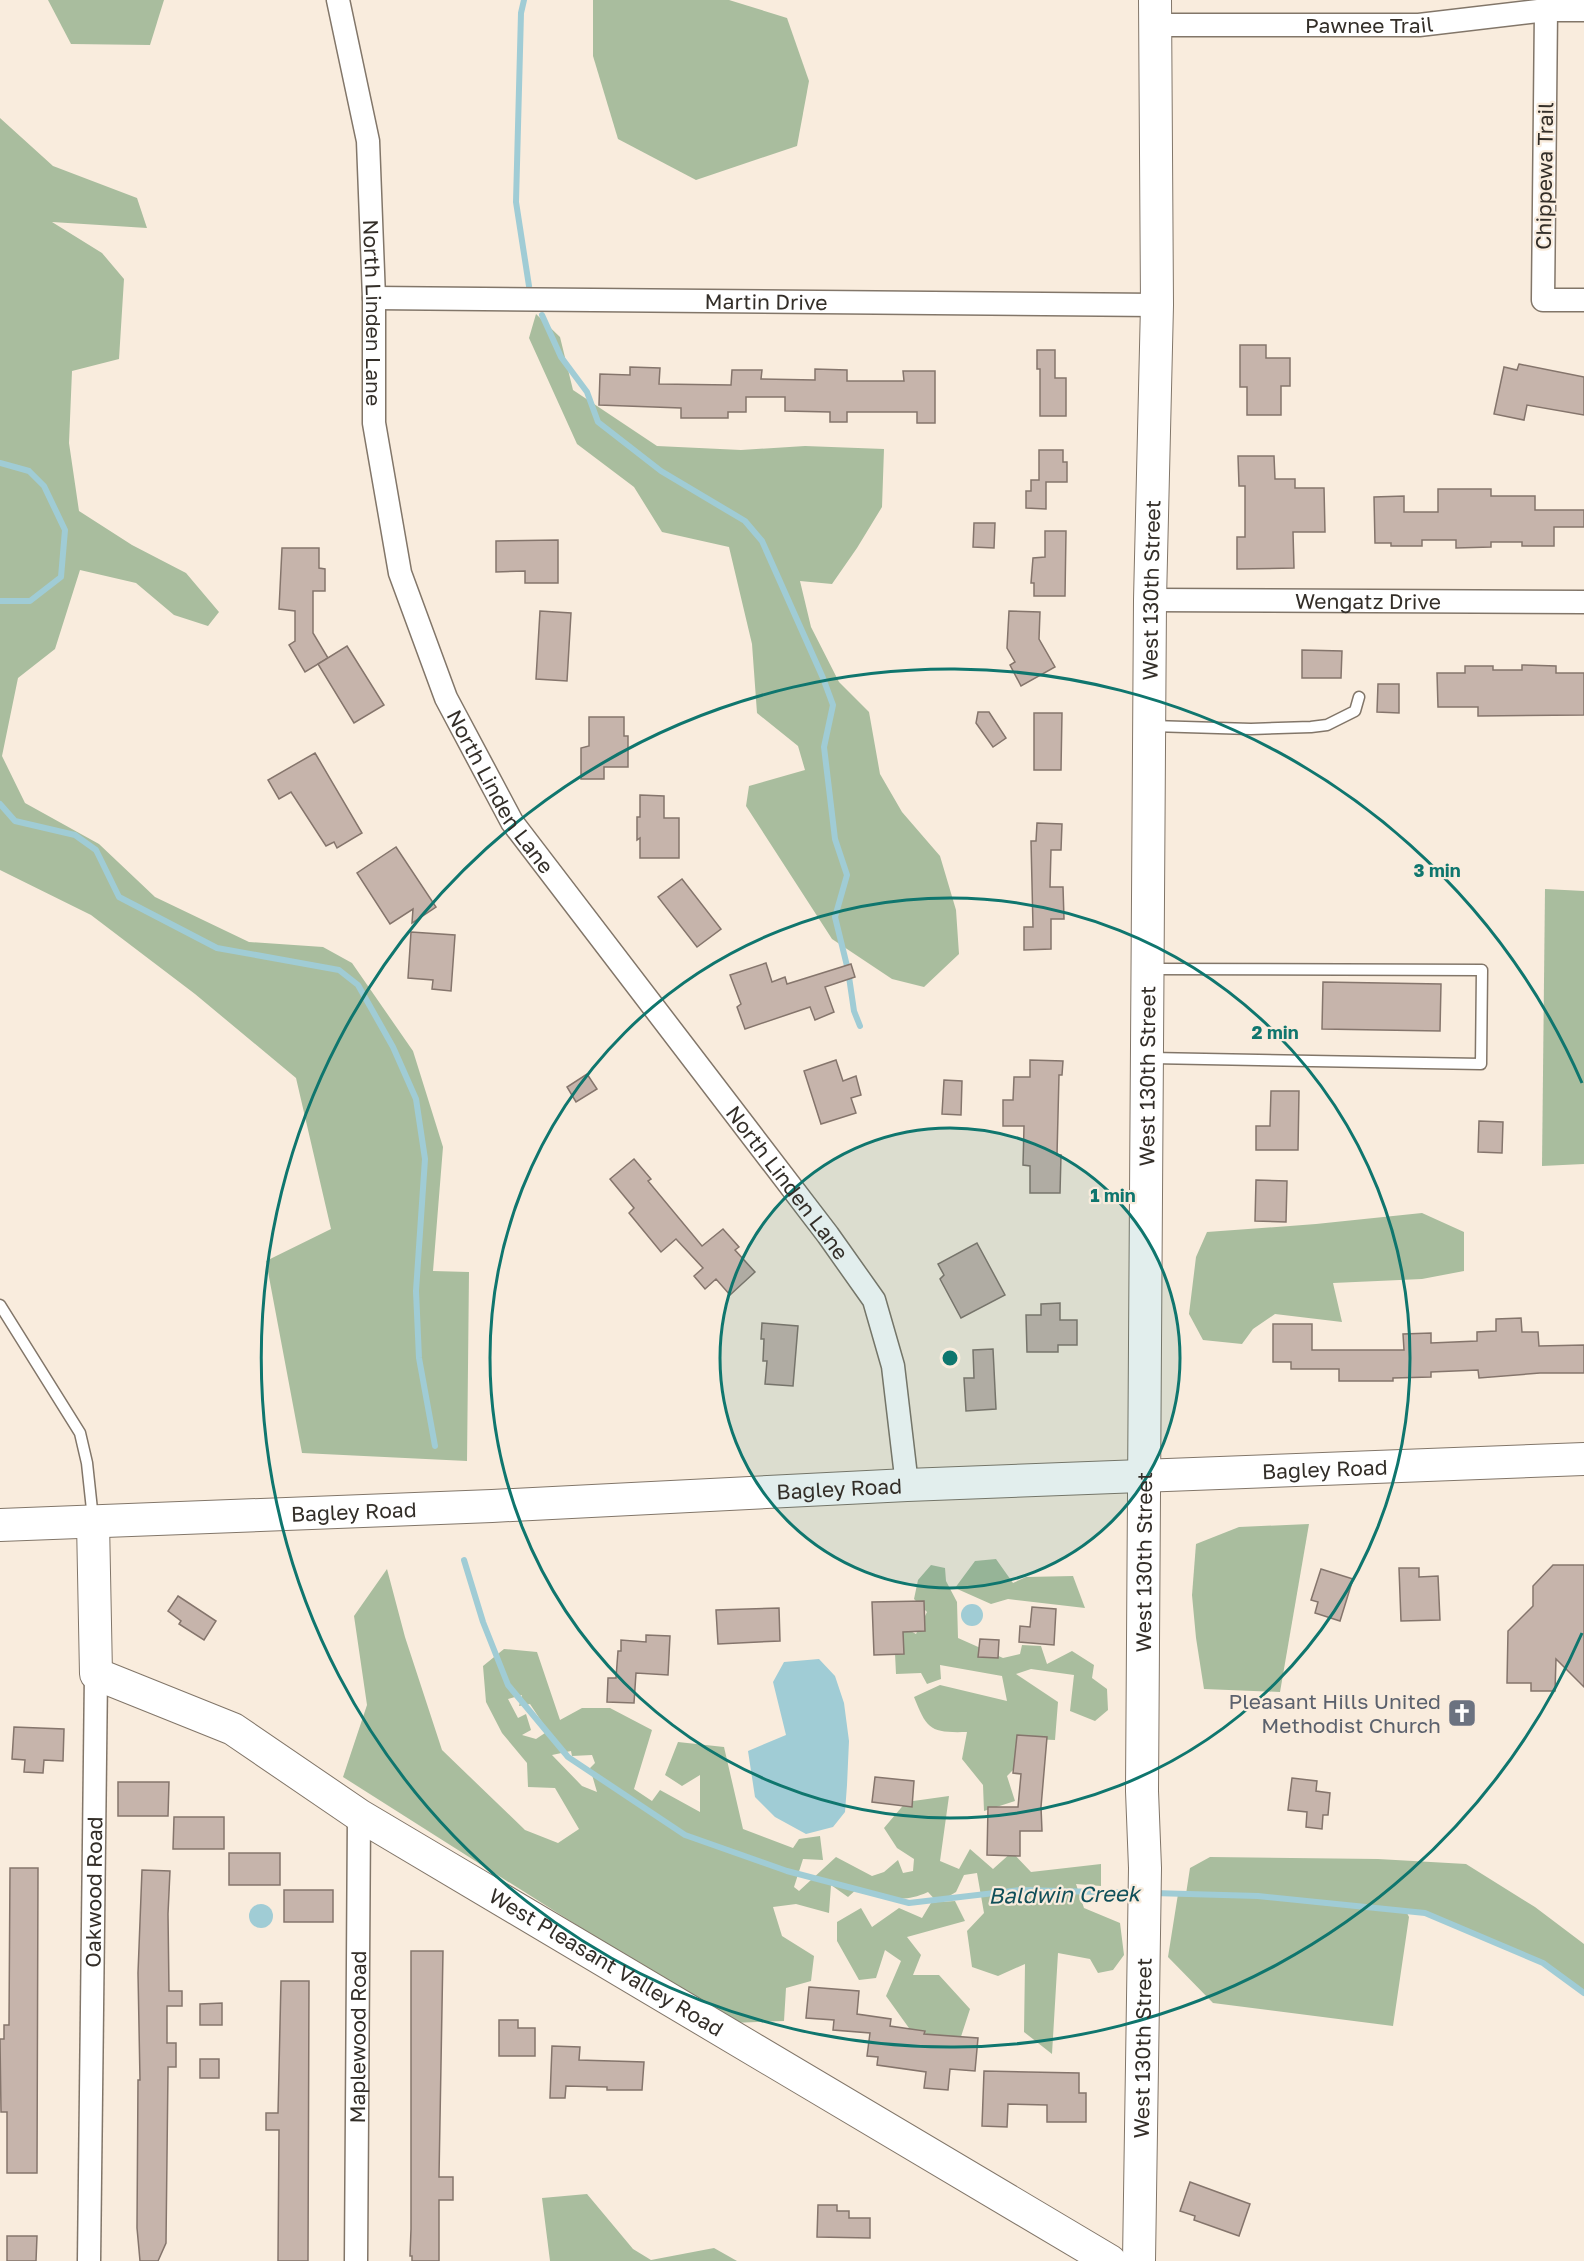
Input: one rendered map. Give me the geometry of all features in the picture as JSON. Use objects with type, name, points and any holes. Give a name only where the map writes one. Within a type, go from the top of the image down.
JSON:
[{"type":"main road","name":"West 130th Street","points":[[1139,2261],[1145,1868],[1142,1791],[1150,600],[1157,305],[1155,13]]},
{"type":"main road","name":"Bagley Road","points":[[93,1522],[492,1506],[907,1485],[1584,1459]]},
{"type":"main road","points":[[0,1525],[93,1522]]},
{"type":"main road","name":"Oakwood Road","points":[[93,1522],[96,1674]]},
{"type":"main road","name":"West Pleasant Valley Road","points":[[96,1674],[233,1729],[359,1815],[1110,2261]]},
{"type":"street","name":"North Linden Lane","points":[[338,0],[368,141],[374,298],[374,423],[400,573],[446,698],[512,822],[813,1216],[874,1300],[893,1366],[907,1485]]},
{"type":"street","name":"Pawnee Trail","points":[[1155,13],[1419,25],[1546,10],[1584,10]]},
{"type":"street","name":"Chippewa Trail","points":[[1546,10],[1543,300],[1584,300]]},
{"type":"street","name":"Martin Drive","points":[[374,298],[1157,305]]},
{"type":"street","name":"Wengatz Drive","points":[[1150,600],[1584,602]]},
{"type":"street","name":"Oakwood Road","points":[[89,2261],[96,1674]]},
{"type":"street","name":"Maplewood Road","points":[[356,2261],[359,1815]]},
{"type":"lane","points":[[1149,726],[1251,729],[1327,725],[1355,711],[1359,697]]},
{"type":"lane","points":[[1147,969],[1482,969],[1481,1064],[1147,1058]]},
{"type":"lane","points":[[0,1305],[80,1433],[87,1463],[93,1522]]},
{"type":"green space","points":[[48,0],[164,0],[150,45],[71,44]]},
{"type":"green space","points":[[593,0],[729,0],[787,18],[809,81],[797,146],[696,180],[618,139],[593,56]]},
{"type":"green space","points":[[0,118],[53,166],[137,198],[147,228],[52,222],[102,253],[124,279],[119,359],[72,371],[69,443],[79,511],[132,545],[186,573],[219,612],[208,626],[174,615],[136,583],[80,570],[55,649],[18,678],[2,756],[25,803],[99,844],[155,897],[249,942],[323,947],[352,963],[413,1051],[443,1147],[433,1271],[469,1272],[467,1461],[302,1453],[266,1261],[331,1229],[296,1078],[195,994],[91,915],[0,870]]},
{"type":"green space","points":[[536,314],[560,337],[573,390],[657,446],[741,450],[805,446],[884,449],[882,507],[857,548],[832,584],[800,581],[811,627],[839,682],[869,712],[880,774],[902,812],[940,856],[956,910],[959,954],[924,987],[892,979],[832,939],[746,806],[749,786],[805,770],[798,746],[757,713],[752,644],[729,547],[662,532],[634,487],[577,444],[529,338]]},
{"type":"green space","points":[[1545,889],[1584,891],[1584,1164],[1542,1166]]},
{"type":"green space","points":[[1422,1213],[1464,1232],[1464,1271],[1422,1279],[1333,1283],[1342,1322],[1275,1314],[1253,1329],[1242,1344],[1203,1340],[1189,1314],[1196,1257],[1207,1232]]},
{"type":"green space","points":[[1309,1524],[1280,1692],[1204,1689],[1192,1595],[1196,1544],[1239,1527]]},
{"type":"green space","points":[[996,1559],[1013,1583],[1026,1577],[1073,1576],[1085,1608],[1008,1599],[991,1604],[955,1588],[975,1561]]},
{"type":"green space","points":[[931,1565],[945,1568],[946,1581],[957,1602],[958,1638],[1003,1658],[1020,1654],[1022,1645],[1041,1646],[1047,1664],[1072,1651],[1094,1665],[1092,1678],[1107,1689],[1108,1710],[1095,1721],[1070,1711],[1074,1675],[1031,1669],[1016,1674],[1058,1702],[1055,1740],[1031,1739],[1020,1763],[1007,1776],[1015,1801],[984,1811],[983,1785],[962,1759],[967,1732],[945,1732],[932,1727],[923,1717],[914,1697],[940,1685],[1007,1701],[1002,1676],[940,1665],[941,1679],[927,1684],[921,1673],[896,1674],[894,1632],[905,1628],[916,1634],[927,1612],[914,1599],[918,1580]]},
{"type":"green space","points":[[387,1569],[405,1637],[442,1750],[525,1830],[558,1843],[579,1829],[555,1788],[528,1787],[527,1763],[502,1733],[486,1702],[483,1666],[504,1649],[537,1652],[560,1720],[582,1708],[610,1708],[652,1730],[634,1789],[652,1801],[660,1790],[700,1812],[700,1775],[682,1786],[665,1775],[678,1742],[724,1747],[743,1829],[793,1848],[799,1839],[820,1836],[823,1860],[803,1859],[794,1887],[799,1891],[836,1857],[872,1876],[884,1872],[898,1860],[903,1873],[913,1871],[914,1859],[897,1848],[884,1828],[906,1802],[949,1796],[940,1861],[959,1869],[970,1849],[993,1869],[1012,1852],[1031,1872],[1101,1864],[1101,1886],[1076,1884],[1084,1908],[1120,1923],[1124,1955],[1113,1970],[1098,1973],[1090,1959],[1058,1953],[1052,2054],[1024,2032],[1025,1964],[998,1976],[972,1967],[967,1931],[984,1913],[977,1873],[964,1875],[956,1892],[939,1902],[955,1901],[965,1921],[907,1937],[921,1955],[913,1975],[939,1975],[970,2009],[956,2052],[919,2042],[886,1996],[901,1961],[885,1950],[876,1978],[859,1980],[837,1941],[837,1922],[861,1908],[872,1927],[899,1908],[922,1918],[931,1903],[937,1902],[928,1892],[900,1899],[858,1888],[848,1897],[831,1885],[829,1913],[796,1904],[773,1907],[782,1936],[814,1956],[811,1981],[786,1988],[784,2021],[731,2023],[343,1777],[367,1705],[354,1616]],"holes":[[[522,1695],[519,1706],[530,1704],[548,1731],[536,1739],[522,1735],[531,1730],[526,1714],[518,1718],[508,1699]],[[571,1751],[572,1756],[592,1755],[595,1763],[590,1768],[597,1792],[582,1786],[552,1755]]]},
{"type":"green space","points":[[1210,1857],[1378,1859],[1466,1864],[1535,1907],[1584,1944],[1584,1993],[1543,1963],[1425,1913],[1406,1911],[1409,1917],[1393,2026],[1213,2003],[1168,1957],[1178,1894],[1186,1894],[1190,1868]]},
{"type":"green space","points":[[587,2194],[633,2249],[651,2260],[714,2248],[737,2261],[550,2261],[542,2198]]},
{"type":"water","points":[[972,1604],[980,1607],[983,1615],[980,1623],[972,1626],[964,1623],[961,1615],[964,1607]]},
{"type":"water","points":[[819,1659],[835,1676],[844,1703],[849,1741],[845,1812],[833,1827],[806,1834],[775,1817],[755,1797],[748,1751],[786,1735],[773,1682],[784,1662]]},
{"type":"water","points":[[261,1904],[270,1907],[273,1916],[270,1925],[261,1928],[252,1925],[249,1916],[252,1907]]},
{"type":"building","points":[[1240,345],[1266,345],[1266,358],[1290,358],[1290,386],[1281,386],[1281,415],[1247,415],[1247,387],[1240,387]]},
{"type":"building","points":[[1037,350],[1055,350],[1055,378],[1066,378],[1066,416],[1040,416],[1040,369],[1037,369]]},
{"type":"building","points":[[1519,364],[1584,377],[1584,415],[1527,405],[1524,420],[1494,414],[1504,367],[1517,370]]},
{"type":"building","points":[[630,367],[660,368],[659,384],[731,385],[732,370],[762,370],[761,379],[815,380],[815,369],[847,370],[847,381],[904,381],[903,371],[935,371],[935,423],[917,423],[917,412],[847,412],[847,422],[830,422],[830,412],[785,411],[785,397],[746,397],[746,412],[728,412],[728,418],[681,418],[681,408],[599,405],[600,374],[630,375]]},
{"type":"building","points":[[1039,450],[1063,450],[1063,462],[1067,462],[1067,482],[1046,482],[1046,509],[1026,508],[1026,491],[1031,491],[1031,480],[1039,480]]},
{"type":"building","points":[[1238,456],[1274,456],[1275,479],[1295,479],[1295,488],[1324,488],[1325,532],[1293,532],[1294,568],[1237,569],[1237,537],[1245,537],[1245,486],[1239,486]]},
{"type":"building","points":[[1438,489],[1491,489],[1491,496],[1535,496],[1535,510],[1584,510],[1584,527],[1554,527],[1554,546],[1522,546],[1522,542],[1491,542],[1491,547],[1456,548],[1456,540],[1422,540],[1422,546],[1391,546],[1391,543],[1375,543],[1374,497],[1404,496],[1404,512],[1438,512]]},
{"type":"building","points":[[974,523],[995,523],[994,548],[973,547]]},
{"type":"building","points":[[1045,531],[1066,531],[1065,596],[1034,596],[1034,583],[1031,583],[1033,558],[1045,557]]},
{"type":"building","points":[[558,540],[558,583],[525,583],[525,571],[496,572],[496,541]]},
{"type":"building","points":[[282,548],[319,548],[319,568],[325,569],[325,591],[313,591],[313,633],[328,658],[305,672],[289,645],[295,641],[295,611],[279,609]]},
{"type":"building","points":[[540,611],[571,613],[567,681],[536,679]]},
{"type":"building","points":[[1009,611],[1040,612],[1039,639],[1055,667],[1021,686],[1010,665],[1015,662],[1007,648]]},
{"type":"building","points":[[347,646],[384,705],[354,723],[318,664]]},
{"type":"building","points":[[1302,650],[1342,651],[1341,678],[1302,678]]},
{"type":"building","points":[[1522,665],[1556,666],[1556,673],[1584,673],[1584,715],[1478,716],[1478,707],[1438,707],[1437,673],[1465,673],[1465,666],[1493,666],[1493,670],[1522,670]]},
{"type":"building","points":[[1378,684],[1399,684],[1399,713],[1377,712]]},
{"type":"building","points":[[978,712],[989,712],[1006,738],[993,747],[976,723]]},
{"type":"building","points":[[1034,713],[1062,713],[1061,770],[1034,770]]},
{"type":"building","points":[[589,717],[624,717],[624,736],[628,736],[628,767],[604,767],[604,779],[581,779],[581,748],[589,746]]},
{"type":"building","points":[[315,753],[362,833],[337,848],[334,842],[326,846],[291,792],[279,799],[268,780]]},
{"type":"building","points":[[640,795],[664,796],[664,818],[679,818],[679,858],[640,858],[637,817],[640,817]]},
{"type":"building","points":[[1037,823],[1062,824],[1061,850],[1051,850],[1050,887],[1063,887],[1064,919],[1051,919],[1051,949],[1024,950],[1024,927],[1033,927],[1031,841],[1036,841]]},
{"type":"building","points":[[396,847],[436,907],[412,923],[413,909],[390,924],[357,873]]},
{"type":"building","points":[[682,879],[721,929],[697,947],[658,897]]},
{"type":"building","points":[[411,932],[455,935],[451,991],[432,989],[433,980],[408,978]]},
{"type":"building","points":[[766,963],[772,982],[785,977],[787,984],[851,964],[855,977],[825,987],[834,1012],[815,1020],[810,1007],[745,1029],[737,1007],[741,1004],[730,975]]},
{"type":"building","points":[[1323,982],[1441,984],[1440,1031],[1322,1029]]},
{"type":"building","points":[[836,1060],[843,1081],[856,1076],[861,1095],[851,1098],[856,1113],[821,1124],[804,1071]]},
{"type":"building","points":[[1030,1060],[1063,1061],[1062,1075],[1059,1075],[1057,1155],[1061,1155],[1060,1193],[1030,1193],[1030,1166],[1023,1165],[1024,1126],[1003,1126],[1003,1100],[1013,1100],[1014,1077],[1030,1077]]},
{"type":"building","points":[[587,1074],[597,1089],[576,1102],[567,1087]]},
{"type":"building","points":[[944,1080],[962,1081],[961,1115],[942,1114]]},
{"type":"building","points":[[1271,1091],[1299,1091],[1298,1150],[1256,1150],[1256,1126],[1270,1126]]},
{"type":"building","points":[[1479,1121],[1503,1122],[1502,1153],[1478,1152]]},
{"type":"building","points":[[634,1159],[651,1179],[648,1181],[702,1246],[723,1229],[739,1247],[735,1250],[755,1272],[730,1295],[716,1279],[705,1289],[694,1276],[703,1268],[676,1239],[661,1252],[629,1213],[634,1208],[610,1179]]},
{"type":"building","points":[[1256,1180],[1287,1181],[1286,1222],[1255,1221]]},
{"type":"building","points":[[977,1243],[1005,1295],[961,1318],[940,1279],[944,1275],[938,1264]]},
{"type":"building","points":[[1060,1303],[1060,1320],[1077,1320],[1077,1345],[1058,1345],[1058,1352],[1027,1352],[1026,1315],[1041,1315],[1041,1304]]},
{"type":"building","points":[[1521,1318],[1522,1332],[1538,1332],[1539,1346],[1584,1345],[1584,1373],[1540,1373],[1479,1378],[1478,1370],[1431,1372],[1431,1377],[1393,1378],[1393,1381],[1339,1381],[1339,1369],[1291,1369],[1291,1362],[1273,1362],[1273,1324],[1312,1324],[1312,1350],[1404,1350],[1403,1334],[1431,1333],[1431,1343],[1477,1341],[1477,1332],[1496,1331],[1496,1319]]},
{"type":"building","points":[[762,1323],[798,1326],[793,1386],[765,1384],[767,1361],[763,1361]]},
{"type":"building","points":[[993,1349],[996,1409],[966,1411],[964,1378],[974,1378],[973,1350]]},
{"type":"building","points":[[1553,1565],[1584,1565],[1584,1687],[1556,1659],[1555,1691],[1531,1691],[1531,1683],[1507,1683],[1508,1631],[1533,1606],[1533,1586]]},
{"type":"building","points":[[1399,1568],[1419,1568],[1419,1577],[1438,1576],[1440,1620],[1401,1621]]},
{"type":"building","points":[[1321,1569],[1353,1579],[1340,1621],[1315,1613],[1318,1602],[1311,1600]]},
{"type":"building","points":[[178,1596],[216,1621],[204,1640],[179,1624],[181,1621],[168,1611]]},
{"type":"building","points":[[924,1601],[925,1631],[903,1632],[904,1654],[874,1655],[872,1602]]},
{"type":"building","points":[[1032,1607],[1056,1609],[1054,1645],[1019,1642],[1020,1626],[1030,1627]]},
{"type":"building","points":[[779,1608],[780,1641],[718,1644],[716,1610]]},
{"type":"building","points":[[646,1635],[670,1636],[668,1675],[636,1673],[634,1703],[607,1702],[608,1678],[616,1678],[621,1640],[646,1642]]},
{"type":"building","points":[[980,1639],[999,1640],[998,1658],[978,1657]]},
{"type":"building","points":[[14,1727],[64,1729],[63,1761],[44,1760],[43,1773],[24,1772],[25,1760],[12,1759]]},
{"type":"building","points":[[1017,1735],[1047,1737],[1041,1807],[1042,1831],[1020,1831],[1020,1856],[987,1855],[988,1807],[1018,1807],[1021,1774],[1013,1773]]},
{"type":"building","points":[[875,1777],[914,1781],[912,1807],[872,1802]]},
{"type":"building","points":[[1292,1778],[1317,1781],[1316,1791],[1330,1793],[1328,1815],[1323,1815],[1322,1829],[1306,1827],[1307,1812],[1288,1810]]},
{"type":"building","points":[[118,1782],[169,1782],[168,1816],[118,1816]]},
{"type":"building","points":[[174,1817],[224,1817],[224,1849],[173,1849]]},
{"type":"building","points":[[229,1853],[280,1853],[280,1885],[229,1885]]},
{"type":"building","points":[[10,1868],[38,1868],[37,2173],[7,2173],[7,2112],[1,2112],[0,2039],[4,2039],[4,2025],[9,2025]]},
{"type":"building","points":[[142,1870],[170,1871],[169,1991],[182,1991],[182,2006],[167,2006],[167,2043],[176,2043],[176,2067],[168,2067],[166,2243],[158,2261],[140,2261],[137,2228],[138,2080],[140,2080],[138,1973]]},
{"type":"building","points":[[284,1890],[333,1890],[333,1922],[284,1922]]},
{"type":"building","points":[[411,1951],[443,1951],[439,2177],[453,2177],[453,2200],[439,2200],[439,2261],[412,2261],[412,2256],[410,2256]]},
{"type":"building","points":[[281,1981],[309,1981],[308,2261],[278,2261],[279,2130],[266,2130],[266,2113],[278,2113]]},
{"type":"building","points":[[809,1987],[859,1991],[857,2014],[891,2019],[890,2026],[925,2031],[924,2034],[978,2038],[975,2071],[950,2069],[948,2090],[924,2088],[926,2072],[877,2065],[878,2057],[867,2056],[870,2033],[833,2030],[834,2020],[806,2018]]},
{"type":"building","points":[[222,2003],[222,2025],[200,2025],[200,2004]]},
{"type":"building","points":[[499,2020],[518,2020],[518,2028],[535,2028],[535,2056],[499,2056]]},
{"type":"building","points":[[552,2046],[580,2047],[579,2060],[644,2062],[642,2090],[607,2090],[607,2087],[566,2086],[565,2098],[550,2098]]},
{"type":"building","points":[[200,2059],[219,2059],[219,2078],[200,2078]]},
{"type":"building","points":[[984,2071],[1079,2073],[1079,2093],[1086,2093],[1086,2122],[1047,2122],[1047,2105],[1008,2104],[1007,2127],[982,2126]]},
{"type":"building","points":[[1190,2182],[1250,2204],[1239,2236],[1194,2220],[1195,2216],[1180,2211]]},
{"type":"building","points":[[818,2205],[837,2205],[837,2211],[849,2211],[849,2218],[870,2218],[870,2238],[817,2237]]},
{"type":"building","points":[[7,2236],[37,2236],[36,2261],[7,2261]]},
{"type":"waterway","points":[[524,0],[521,13],[516,202],[529,286]]},
{"type":"waterway","points":[[542,315],[561,357],[587,392],[598,422],[661,471],[745,521],[762,541],[833,705],[824,747],[835,839],[847,875],[835,917],[848,970],[854,1011],[860,1026]]},
{"type":"waterway","points":[[0,463],[29,471],[44,486],[65,530],[61,577],[30,601],[0,601]]},
{"type":"waterway","points":[[0,804],[15,821],[75,835],[96,850],[119,897],[217,948],[339,970],[358,985],[393,1047],[416,1099],[425,1159],[416,1291],[419,1358],[435,1446]]},
{"type":"waterway","name":"Baldwin Creek","points":[[464,1560],[483,1622],[508,1685],[568,1757],[685,1835],[787,1871],[909,1903],[1021,1890],[1137,1893]]},
{"type":"waterway","name":"Baldwin Creek","points":[[1153,1893],[1258,1896],[1425,1913],[1543,1963],[1584,1993]]},
{"type":"place","name":"Pleasant Hills United Methodist Church","points":[[1462,1713]]}]
